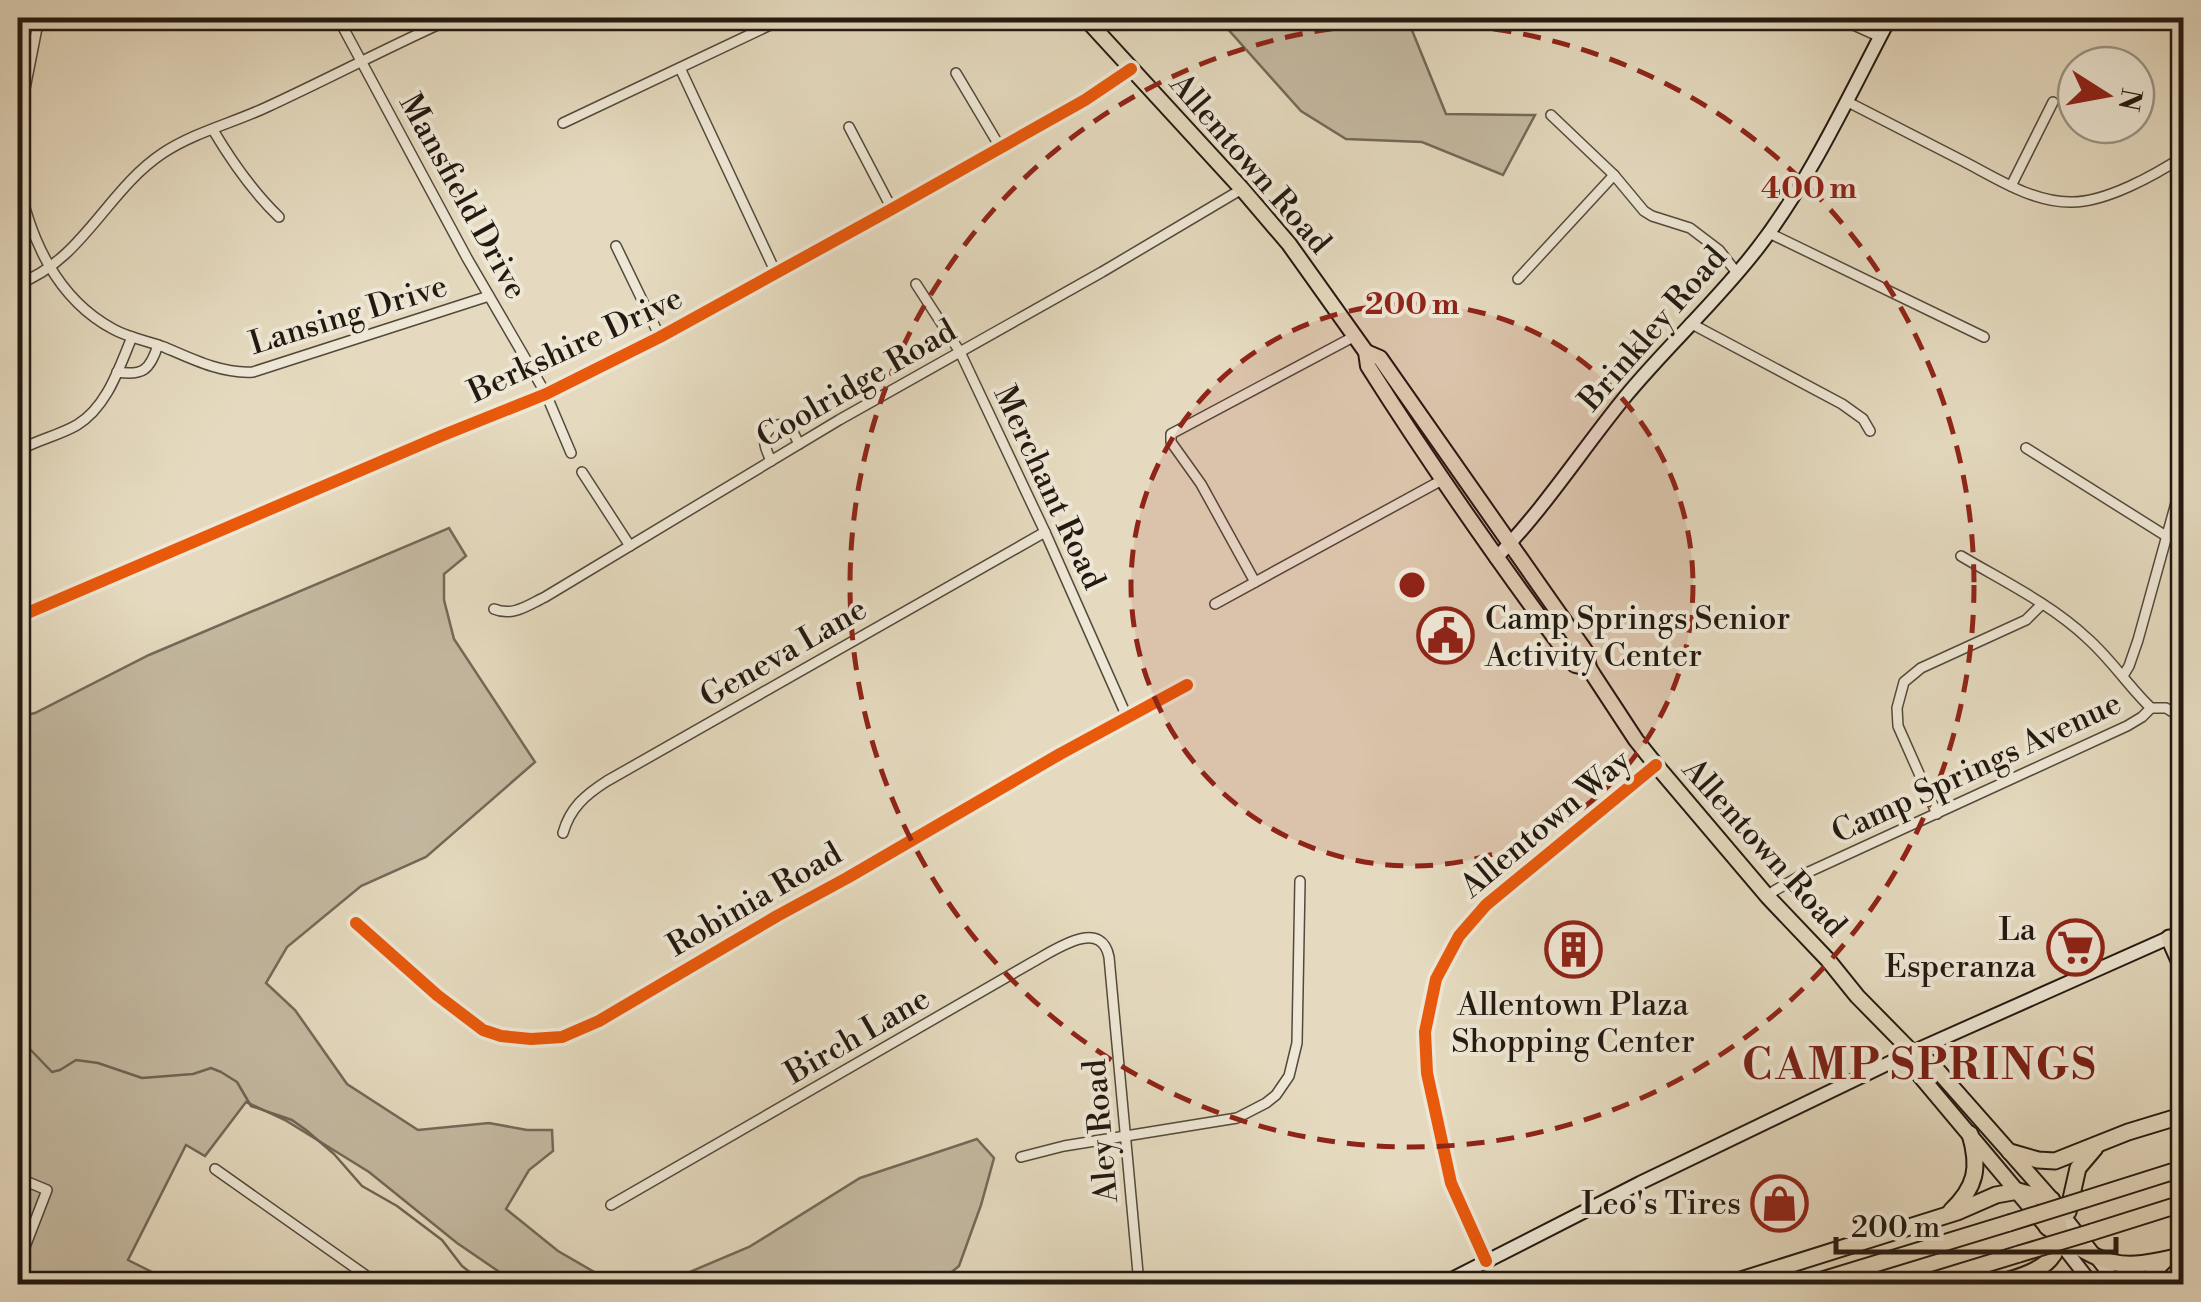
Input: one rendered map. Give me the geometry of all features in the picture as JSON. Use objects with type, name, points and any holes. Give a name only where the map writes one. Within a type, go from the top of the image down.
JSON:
[{"type":"highway","points":[[2176,935],[2184,972]]},
{"type":"highway","points":[[2010,1152],[2055,1161],[2184,1115]]},
{"type":"highway","points":[[1946,1216],[1972,1184],[1976,1166],[1970,1134]]},
{"type":"highway","points":[[1994,1284],[2036,1271],[2051,1259],[2067,1219],[2078,1168],[2102,1143]]},
{"type":"highway","points":[[1809,1284],[2184,1168]]},
{"type":"highway","points":[[1728,1284],[2018,1191],[2052,1200],[2060,1221],[2059,1236],[2074,1261]]},
{"type":"highway","points":[[1921,1284],[2184,1203]]},
{"type":"highway","points":[[2059,1236],[2098,1259],[2120,1266],[2184,1255]]},
{"type":"highway","points":[[2146,1284],[2166,1260]]},
{"type":"main road","name":"Allentown Road","points":[[1085,18],[1242,189],[1305,265],[1356,336],[1366,352],[1368,366],[1496,558],[1576,665],[1589,668]]},
{"type":"main road","name":"Brinkley Road","points":[[1496,558],[1566,476],[1621,402],[1769,232],[1801,183],[1890,18]]},
{"type":"main road","name":"Allentown Road","points":[[1366,352],[1380,358],[1586,652],[1589,668],[1656,766],[1857,996],[1912,1052],[1931,1063],[2052,1200],[2117,1284]]},
{"type":"main road","name":"Allentown Way","points":[[1486,1261],[1450,1183],[1428,1073],[1425,1032],[1436,979],[1450,950],[1486,905],[1656,766]]},
{"type":"main road","points":[[1442,1284],[1912,1052],[2176,935]]},
{"type":"main road","name":"Allentown Road","points":[[1912,1052],[1916,1071],[2059,1236]]},
{"type":"main road","points":[[2074,1261],[2092,1284]]},
{"type":"street","points":[[18,124],[39,18]]},
{"type":"street","name":"Mansfield Drive","points":[[338,18],[546,394],[571,453]]},
{"type":"street","points":[[18,284],[49,268],[86,234],[140,171],[177,145],[453,18]]},
{"type":"street","points":[[564,124],[785,18]]},
{"type":"street","points":[[1838,18],[1880,38]]},
{"type":"street","points":[[680,68],[776,273]]},
{"type":"street","name":"Berkshire Drive","points":[[18,617],[546,394],[660,338],[1085,100],[1130,68]]},
{"type":"street","points":[[956,73],[1000,147]]},
{"type":"street","points":[[1846,101],[2012,186],[2058,201],[2082,202],[2141,180],[2184,156]]},
{"type":"street","points":[[2012,186],[2053,102]]},
{"type":"street","points":[[1551,115],[1614,175],[1644,210],[1690,228],[1719,250],[1736,273]]},
{"type":"street","points":[[849,127],[892,210]]},
{"type":"street","points":[[212,130],[237,170],[279,217]]},
{"type":"street","points":[[1518,279],[1614,175]]},
{"type":"street","name":"Lansing Drive","points":[[18,177],[38,247],[64,288],[88,312],[114,330],[220,368],[253,372],[489,296]]},
{"type":"street","name":"Coolridge Road","points":[[494,609],[518,611],[1242,189]]},
{"type":"street","points":[[1769,232],[1984,338]]},
{"type":"street","points":[[616,246],[660,338]]},
{"type":"street","name":"Merchant Road","points":[[916,284],[960,352],[1127,717]]},
{"type":"street","points":[[1690,323],[1842,404],[1864,419],[1870,431]]},
{"type":"street","points":[[1254,582],[1206,494],[1171,442],[1172,434],[1356,336]]},
{"type":"street","points":[[18,451],[86,419],[102,401],[132,337]]},
{"type":"street","points":[[116,372],[131,374],[144,370],[152,362],[158,345]]},
{"type":"street","points":[[771,461],[765,435],[779,424],[790,428],[799,444]]},
{"type":"street","points":[[2026,448],[2166,536]]},
{"type":"street","points":[[582,472],[630,546]]},
{"type":"street","name":"Camp Springs Avenue","points":[[2123,676],[2138,640],[2184,474]]},
{"type":"street","points":[[1215,604],[1442,480]]},
{"type":"street","name":"Geneva Lane","points":[[562,833],[572,811],[596,788],[1045,532]]},
{"type":"street","points":[[1961,556],[2086,636],[2152,708],[2166,708],[2184,719]]},
{"type":"street","points":[[1938,814],[1898,726],[1897,708],[1904,682],[1921,668],[2026,620],[2041,605]]},
{"type":"street","name":"Robinia Road","points":[[356,923],[482,1030],[532,1039],[562,1037],[600,1021],[776,916],[1187,685]]},
{"type":"street","name":"Camp Springs Avenue","points":[[1768,897],[1800,876],[2127,726],[2152,708]]},
{"type":"street","points":[[1021,1157],[1064,1146],[1237,1118],[1276,1095],[1284,1086],[1297,1043],[1300,880]]},
{"type":"street","name":"Birch Lane","points":[[611,1205],[1066,944],[1087,937],[1101,940],[1108,950],[1111,973]]},
{"type":"street","name":"Aley Road","points":[[1111,973],[1139,1284]]},
{"type":"street","points":[[215,1170],[378,1284]]},
{"type":"street","points":[[18,1178],[47,1190],[18,1265]]},
{"type":"shaded area","points":[[1218,18],[1407,18],[1446,114],[1535,115],[1503,175],[1422,142],[1346,139],[1301,111]]},
{"type":"shaded area","points":[[449,528],[466,556],[444,574],[444,600],[454,639],[535,762],[426,857],[361,886],[287,947],[266,983],[295,1010],[347,1084],[418,1130],[489,1123],[552,1130],[553,1151],[529,1170],[506,1209],[558,1251],[615,1284],[517,1284],[457,1243],[369,1172],[285,1120],[246,1102],[205,1156],[186,1145],[128,1260],[176,1284],[18,1284],[18,717],[35,713],[149,655]]},
{"type":"shaded area","points":[[977,1139],[994,1158],[959,1266],[937,1284],[639,1284],[673,1279],[749,1247],[860,1178]]},
{"type":"waterway","points":[[18,1042],[24,1043],[52,1072],[76,1060],[142,1078],[193,1074],[211,1068],[221,1072],[237,1082],[251,1106],[292,1120],[306,1130],[362,1186],[397,1206],[442,1240],[462,1266],[485,1284]]},
{"type":"cycle path","points":[[18,617],[546,394],[660,337],[892,209],[1085,100],[1131,69]]},
{"type":"cycle path","points":[[356,923],[483,1030],[531,1039],[562,1037],[599,1021],[1060,754],[1187,685]]},
{"type":"cycle path","points":[[1486,1261],[1451,1183],[1427,1073],[1425,1032],[1436,979],[1459,936],[1486,905],[1656,765]]},
{"type":"place","name":"Camp Springs Senior Activity Center","points":[[1446,636]]},
{"type":"place","name":"La Esperanza","points":[[2075,947]]},
{"type":"place","name":"Allentown Plaza Shopping Center","points":[[1573,950]]},
{"type":"place","name":"Leo's Tires","points":[[1780,1203]]},
{"type":"district","name":"CAMP SPRINGS","points":[[1920,1064]]}]
